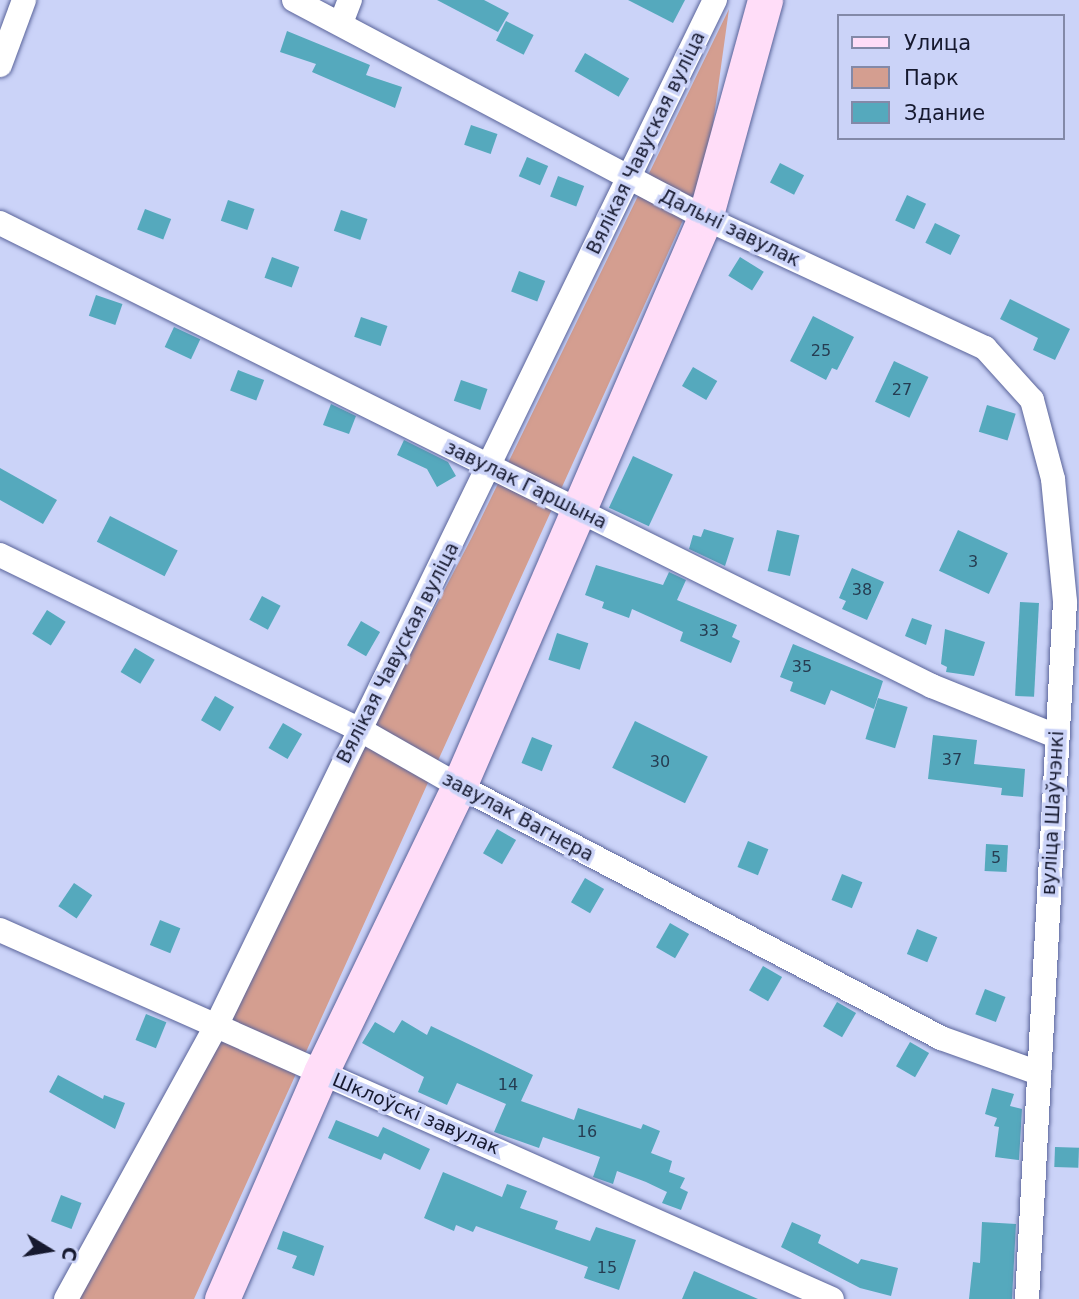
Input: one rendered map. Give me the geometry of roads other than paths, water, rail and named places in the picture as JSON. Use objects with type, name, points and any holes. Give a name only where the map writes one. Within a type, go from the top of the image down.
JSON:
[{"type":"main road","points":[[222,1299],[321,1072],[459,786],[705,218],[765,0]]},
{"type":"street","points":[[0,65],[24,0]]},
{"type":"street","name":"Дальні завулак","points":[[295,0],[705,218],[985,348]]},
{"type":"street","points":[[341,23],[350,0]]},
{"type":"street","name":"Вялікая Чавуская вуліца","points":[[66,1299],[217,1024],[359,729],[491,468],[715,0]]},
{"type":"street","name":"завулак Гаршына","points":[[0,223],[932,686],[1056,736]]},
{"type":"street","name":"вуліца Шаўчэнкі","points":[[985,348],[1032,400],[1053,479],[1065,602],[1027,1299]]},
{"type":"street","name":"завулак Вагнера","points":[[0,555],[359,729],[459,786],[941,1038],[1039,1073]]},
{"type":"street","name":"Шклоўскі завулак","points":[[0,930],[832,1299]]}]
